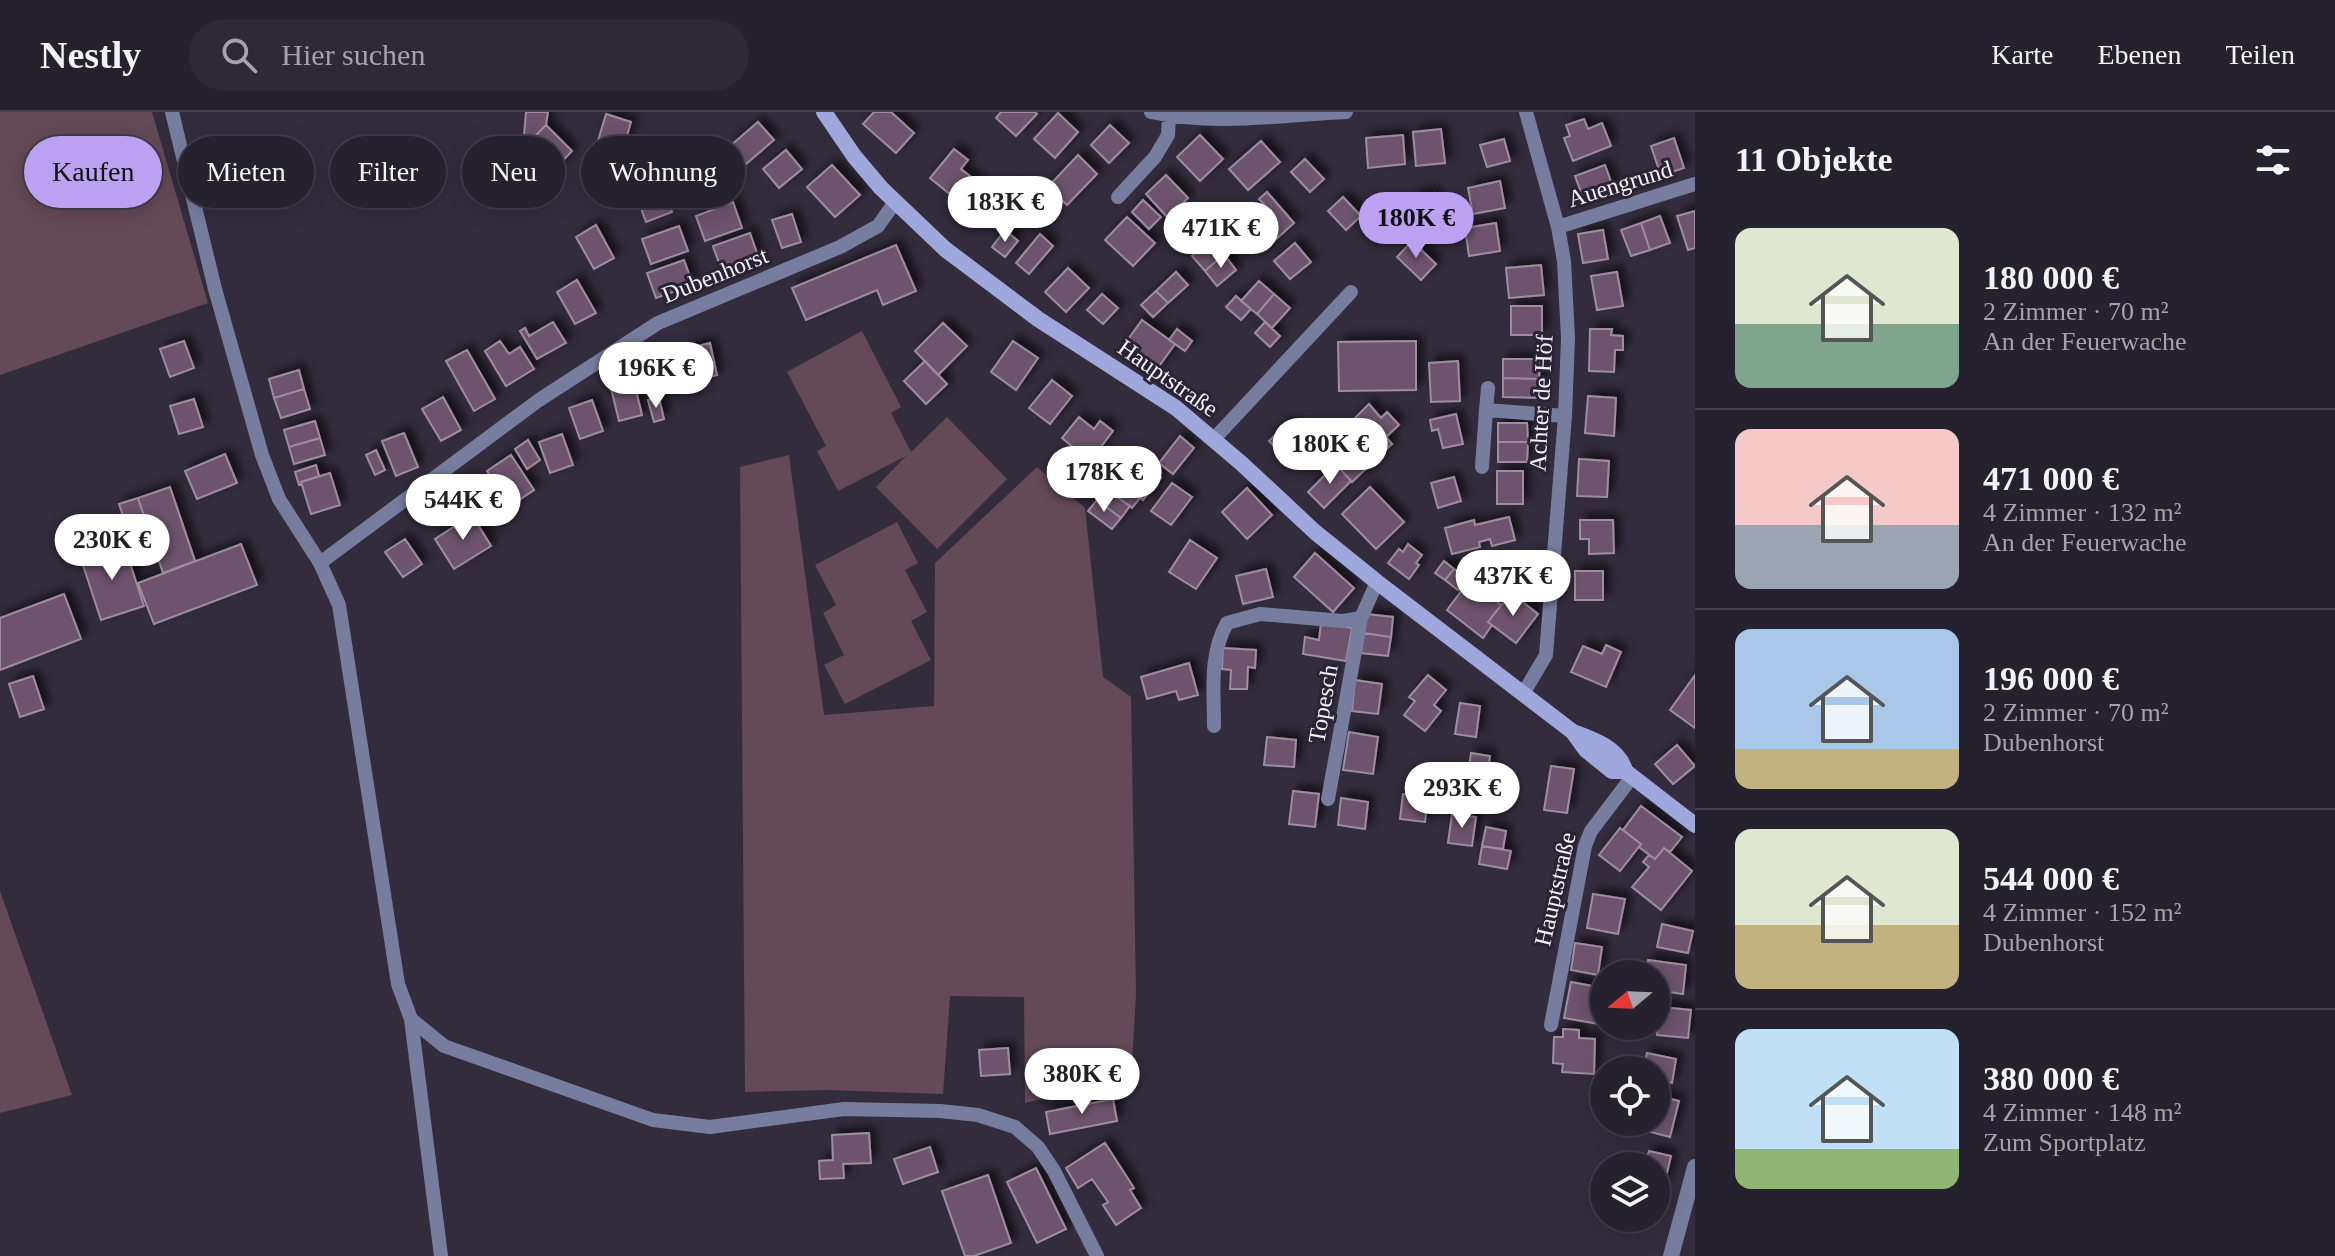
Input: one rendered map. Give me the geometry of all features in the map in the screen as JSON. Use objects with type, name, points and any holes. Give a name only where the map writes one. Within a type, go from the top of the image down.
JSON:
[{"type":"main road","name":"Hauptstraße","points":[[824,112],[854,156],[895,202],[967,267],[1038,319],[1176,408],[1315,532],[1377,582],[1573,732],[1593,739],[1610,750],[1623,761],[1629,774],[1692,822]]},
{"type":"street","points":[[172,112],[215,289],[262,455],[279,499],[320,563],[339,605],[398,984],[411,1019],[441,1256]]},
{"type":"street","points":[[1151,112],[1169,116],[1239,118],[1346,112]]},
{"type":"street","name":"Achter de Höf","points":[[1523,694],[1546,655],[1565,416],[1568,338],[1564,261],[1558,227],[1526,112]]},
{"type":"street","points":[[1118,197],[1155,157],[1168,135],[1169,116]]},
{"type":"street","name":"Auengrund","points":[[1558,227],[1695,184]]},
{"type":"street","name":"Dubenhorst","points":[[320,563],[539,400],[658,323],[840,247],[878,226],[895,202]]},
{"type":"street","points":[[1213,440],[1351,292]]},
{"type":"street","points":[[1482,467],[1488,388]]},
{"type":"street","points":[[1486,410],[1565,416]]},
{"type":"street","name":"Topesch","points":[[1328,799],[1361,618],[1377,582]]},
{"type":"street","points":[[1214,726],[1214,667],[1218,639],[1227,623],[1260,614],[1343,621],[1361,618]]},
{"type":"street","name":"Hauptstraße","points":[[1551,1025],[1585,846],[1591,831],[1629,774]]},
{"type":"street","points":[[411,1019],[444,1046],[653,1120],[710,1127],[844,1109],[940,1111],[978,1115],[1015,1127],[1038,1147],[1054,1171],[1097,1256]]},
{"type":"street","points":[[1671,1256],[1695,1167]]},
{"type":"shaded area","points":[[0,112],[152,112],[159,136],[24,136],[24,208],[162,208],[162,146],[208,303],[0,375]]},
{"type":"shaded area","points":[[862,331],[901,407],[891,413],[911,452],[947,417],[1007,479],[937,549],[876,487],[906,456],[838,491],[817,451],[826,446],[787,372]]},
{"type":"shaded area","points":[[789,455],[824,715],[934,706],[935,563],[1037,467],[1085,508],[1103,677],[1131,697],[1136,994],[1131,1079],[1025,1103],[1024,997],[950,996],[943,1094],[828,1090],[745,1092],[740,467]]},
{"type":"shaded area","points":[[897,522],[918,563],[905,570],[927,612],[911,621],[931,660],[845,704],[824,665],[844,655],[823,613],[836,605],[815,565]]},
{"type":"shaded area","points":[[0,891],[72,1095],[0,1113]]},
{"type":"building","points":[[526,112],[548,112],[546,125],[535,136],[524,135]]},
{"type":"building","points":[[874,112],[891,112],[914,133],[896,153],[863,124]]},
{"type":"building","points":[[1001,112],[1037,114],[1016,136],[996,118]]},
{"type":"building","points":[[1058,113],[1078,132],[1055,158],[1034,139]]},
{"type":"building","points":[[606,114],[631,122],[627,136],[599,136]]},
{"type":"building","points":[[1584,119],[1588,129],[1602,123],[1611,146],[1573,161],[1564,138],[1570,136],[1566,125]]},
{"type":"building","points":[[758,122],[774,140],[746,164],[745,136],[742,136]]},
{"type":"building","points":[[546,125],[557,136],[536,136]]},
{"type":"building","points":[[1110,125],[1129,143],[1109,163],[1091,145]]},
{"type":"building","points":[[1441,129],[1445,163],[1416,166],[1413,132]]},
{"type":"building","points":[[1200,135],[1223,159],[1200,181],[1177,157]]},
{"type":"building","points":[[1403,135],[1405,164],[1368,168],[1366,138]]},
{"type":"building","points":[[1674,138],[1684,168],[1661,176],[1651,146]]},
{"type":"building","points":[[1504,139],[1510,161],[1487,167],[1480,145]]},
{"type":"building","points":[[1261,141],[1280,162],[1248,190],[1229,169]]},
{"type":"building","points":[[565,144],[572,151],[565,158]]},
{"type":"building","points":[[954,149],[968,160],[961,169],[979,183],[962,204],[930,178]]},
{"type":"building","points":[[786,150],[802,169],[779,188],[763,169]]},
{"type":"building","points":[[1078,155],[1097,174],[1067,205],[1048,187]]},
{"type":"building","points":[[1305,159],[1324,179],[1310,192],[1291,172]]},
{"type":"building","points":[[832,165],[860,195],[835,217],[807,187]]},
{"type":"building","points":[[1605,165],[1614,190],[1584,200],[1575,176]]},
{"type":"building","points":[[1166,175],[1188,198],[1168,218],[1146,194]]},
{"type":"building","points":[[1500,181],[1505,208],[1473,214],[1468,188]]},
{"type":"building","points":[[1012,186],[1024,195],[1014,208],[1002,199]]},
{"type":"building","points":[[1267,192],[1294,223],[1263,251],[1250,237],[1274,215],[1259,199]]},
{"type":"building","points":[[1434,193],[1438,221],[1417,225],[1412,197]]},
{"type":"building","points":[[1343,197],[1361,216],[1346,230],[1328,211]]},
{"type":"building","points":[[1143,200],[1161,217],[1149,229],[1132,212]]},
{"type":"building","points":[[641,208],[670,208],[672,212],[646,222]]},
{"type":"building","points":[[717,208],[735,208],[742,228],[705,241],[696,216]]},
{"type":"building","points":[[1695,211],[1695,248],[1688,250],[1677,216]]},
{"type":"building","points":[[792,214],[801,242],[782,248],[772,220]]},
{"type":"building","points":[[1660,216],[1670,243],[1650,250],[1641,223]]},
{"type":"building","points":[[1127,217],[1155,243],[1133,266],[1105,240]]},
{"type":"building","points":[[1496,223],[1500,251],[1469,256],[1465,228]]},
{"type":"building","points":[[1641,223],[1650,250],[1631,256],[1621,230]]},
{"type":"building","points":[[596,225],[614,258],[594,269],[576,237]]},
{"type":"building","points":[[679,226],[688,251],[651,264],[642,239]]},
{"type":"building","points":[[1005,230],[1018,241],[1005,257],[992,247]]},
{"type":"building","points":[[1603,230],[1608,259],[1583,263],[1578,234]]},
{"type":"building","points":[[750,233],[759,259],[722,272],[713,246]]},
{"type":"building","points":[[1040,234],[1053,246],[1029,274],[1016,263]]},
{"type":"building","points":[[1212,240],[1224,254],[1205,271],[1192,256]]},
{"type":"building","points":[[1412,241],[1436,264],[1421,280],[1397,257]]},
{"type":"building","points":[[1295,243],[1311,262],[1290,279],[1274,261]]},
{"type":"building","points":[[896,245],[916,291],[883,305],[877,290],[806,320],[792,288]]},
{"type":"building","points":[[1224,254],[1236,270],[1217,286],[1205,271]]},
{"type":"building","points":[[684,260],[693,285],[656,298],[647,273]]},
{"type":"building","points":[[1541,265],[1544,295],[1509,298],[1506,268]]},
{"type":"building","points":[[1068,268],[1089,288],[1066,312],[1045,292]]},
{"type":"building","points":[[1176,272],[1188,285],[1168,303],[1156,291]]},
{"type":"building","points":[[1617,272],[1623,306],[1597,310],[1591,276]]},
{"type":"building","points":[[577,280],[596,313],[575,324],[557,292]]},
{"type":"building","points":[[1259,281],[1274,294],[1257,314],[1241,301]]},
{"type":"building","points":[[1156,291],[1168,303],[1153,317],[1141,305]]},
{"type":"building","points":[[1102,294],[1118,308],[1103,324],[1087,310]]},
{"type":"building","points":[[1274,294],[1290,308],[1272,328],[1257,314]]},
{"type":"building","points":[[1236,296],[1251,309],[1241,320],[1226,307]]},
{"type":"building","points":[[1511,306],[1542,306],[1542,335],[1511,335]]},
{"type":"building","points":[[1142,320],[1175,344],[1157,369],[1124,345]]},
{"type":"building","points":[[553,322],[566,343],[537,359],[520,331],[525,328],[529,336]]},
{"type":"building","points":[[1265,322],[1280,336],[1270,347],[1255,333]]},
{"type":"building","points":[[943,323],[967,346],[938,375],[915,351]]},
{"type":"building","points":[[1177,329],[1192,341],[1185,351],[1169,340]]},
{"type":"building","points":[[1590,329],[1612,329],[1611,335],[1623,336],[1623,350],[1615,350],[1614,372],[1589,371]]},
{"type":"building","points":[[184,341],[194,368],[170,377],[160,349]]},
{"type":"building","points":[[500,341],[509,354],[520,347],[534,369],[506,386],[485,351]]},
{"type":"building","points":[[1013,341],[1038,358],[1016,390],[991,372]]},
{"type":"building","points":[[1416,341],[1416,390],[1339,391],[1338,342]]},
{"type":"building","points":[[710,343],[717,375],[694,381],[686,349]]},
{"type":"building","points":[[467,350],[495,399],[474,411],[446,361]]},
{"type":"building","points":[[672,355],[680,387],[657,393],[649,361]]},
{"type":"building","points":[[1503,359],[1540,359],[1539,379],[1503,378]]},
{"type":"building","points":[[925,361],[947,384],[926,404],[904,381]]},
{"type":"building","points":[[1458,361],[1460,401],[1431,402],[1429,363]]},
{"type":"building","points":[[299,370],[304,389],[274,398],[269,379]]},
{"type":"building","points":[[632,374],[642,415],[619,421],[609,380]]},
{"type":"building","points":[[1503,378],[1539,379],[1539,398],[1503,397]]},
{"type":"building","points":[[1052,380],[1072,396],[1050,424],[1029,408]]},
{"type":"building","points":[[304,389],[310,409],[281,418],[274,398]]},
{"type":"building","points":[[1588,396],[1616,398],[1614,436],[1585,433]]},
{"type":"building","points":[[443,397],[461,430],[441,441],[422,409]]},
{"type":"building","points":[[659,398],[664,419],[654,422],[648,400]]},
{"type":"building","points":[[194,399],[203,427],[179,434],[170,406]]},
{"type":"building","points":[[592,400],[603,431],[580,439],[569,408]]},
{"type":"building","points":[[1369,404],[1381,418],[1387,412],[1399,425],[1386,437],[1392,444],[1352,482],[1338,467],[1346,460],[1351,465],[1371,445],[1350,423]]},
{"type":"building","points":[[1456,414],[1463,444],[1443,448],[1438,429],[1432,431],[1430,420]]},
{"type":"building","points":[[1079,417],[1094,429],[1100,421],[1113,431],[1090,461],[1062,438]]},
{"type":"building","points":[[315,421],[320,438],[289,447],[284,430]]},
{"type":"building","points":[[1288,423],[1310,445],[1291,464],[1269,441]]},
{"type":"building","points":[[1498,423],[1527,423],[1528,442],[1498,442]]},
{"type":"building","points":[[404,433],[418,467],[396,476],[382,441]]},
{"type":"building","points":[[562,434],[573,465],[550,473],[539,442]]},
{"type":"building","points":[[1180,436],[1194,448],[1173,474],[1159,463]]},
{"type":"building","points":[[320,438],[325,455],[294,464],[289,447]]},
{"type":"building","points":[[528,440],[540,460],[527,469],[515,449]]},
{"type":"building","points":[[1498,442],[1528,442],[1527,462],[1498,462]]},
{"type":"building","points":[[376,450],[385,470],[375,475],[366,455]]},
{"type":"building","points":[[225,454],[237,483],[197,499],[185,471]]},
{"type":"building","points":[[511,455],[534,490],[510,506],[487,471]]},
{"type":"building","points":[[1579,459],[1609,461],[1607,497],[1577,496]]},
{"type":"building","points":[[1138,460],[1161,478],[1151,490],[1129,472]]},
{"type":"building","points":[[1336,464],[1351,481],[1324,508],[1308,492]]},
{"type":"building","points":[[316,465],[319,476],[299,485],[295,472]]},
{"type":"building","points":[[1497,471],[1523,471],[1523,504],[1497,504]]},
{"type":"building","points":[[1129,472],[1151,490],[1143,500],[1121,482]]},
{"type":"building","points":[[330,473],[340,505],[311,514],[301,482]]},
{"type":"building","points":[[1454,477],[1461,501],[1438,508],[1431,483]]},
{"type":"building","points":[[468,479],[484,502],[472,511],[456,487]]},
{"type":"building","points":[[1118,480],[1141,497],[1132,508],[1109,491]]},
{"type":"building","points":[[1172,483],[1192,497],[1171,525],[1151,511]]},
{"type":"building","points":[[170,487],[195,561],[163,573],[138,498]]},
{"type":"building","points":[[1370,487],[1404,522],[1376,549],[1342,514]]},
{"type":"building","points":[[1247,488],[1272,515],[1247,539],[1222,512]]},
{"type":"building","points":[[1106,489],[1130,506],[1121,518],[1097,500]]},
{"type":"building","points":[[138,498],[146,522],[127,528],[119,504]]},
{"type":"building","points":[[1097,500],[1121,518],[1112,529],[1088,511]]},
{"type":"building","points":[[472,515],[491,546],[454,569],[435,539]]},
{"type":"building","points":[[1509,517],[1515,540],[1492,546],[1490,539],[1479,542],[1480,547],[1452,554],[1445,528],[1474,520],[1475,525]]},
{"type":"building","points":[[1580,520],[1613,520],[1614,553],[1589,554],[1589,539],[1580,539]]},
{"type":"building","points":[[405,539],[422,564],[403,577],[385,552]]},
{"type":"building","points":[[1190,540],[1217,558],[1196,589],[1169,572]]},
{"type":"building","points":[[241,544],[257,585],[154,624],[138,583]]},
{"type":"building","points":[[1408,544],[1422,555],[1409,579],[1388,563],[1399,549],[1403,552]]},
{"type":"building","points":[[124,545],[144,606],[101,620],[81,559]]},
{"type":"building","points":[[1315,553],[1354,588],[1333,612],[1294,577]]},
{"type":"building","points":[[1444,561],[1454,569],[1445,580],[1435,573]]},
{"type":"building","points":[[1266,569],[1273,597],[1243,604],[1236,576]]},
{"type":"building","points":[[1454,569],[1467,578],[1458,590],[1445,580]]},
{"type":"building","points":[[1575,571],[1603,571],[1603,600],[1575,600]]},
{"type":"building","points":[[1469,581],[1501,605],[1488,622],[1492,625],[1483,638],[1447,610]]},
{"type":"building","points":[[1511,593],[1538,614],[1516,643],[1488,622]]},
{"type":"building","points":[[64,594],[81,639],[0,670],[0,618]]},
{"type":"building","points":[[1366,614],[1393,617],[1391,637],[1364,633]]},
{"type":"building","points":[[1321,623],[1352,628],[1346,661],[1303,654],[1305,637],[1319,640]]},
{"type":"building","points":[[1364,633],[1391,637],[1388,656],[1361,653]]},
{"type":"building","points":[[1606,645],[1621,652],[1606,687],[1571,672],[1583,646],[1602,654]]},
{"type":"building","points":[[1223,648],[1256,650],[1255,668],[1248,667],[1247,689],[1230,689],[1231,670],[1222,669]]},
{"type":"building","points":[[1189,663],[1198,695],[1179,700],[1176,691],[1147,699],[1141,677]]},
{"type":"building","points":[[1428,675],[1446,690],[1434,705],[1441,711],[1425,731],[1404,715],[1415,701],[1409,697]]},
{"type":"building","points":[[1695,675],[1695,728],[1670,710]]},
{"type":"building","points":[[33,676],[44,709],[20,717],[9,684]]},
{"type":"building","points":[[1355,680],[1382,684],[1378,714],[1352,711]]},
{"type":"building","points":[[1460,703],[1480,706],[1476,737],[1455,734]]},
{"type":"building","points":[[1349,732],[1378,737],[1373,774],[1343,770]]},
{"type":"building","points":[[1267,737],[1296,740],[1294,767],[1264,765]]},
{"type":"building","points":[[1677,745],[1695,766],[1673,784],[1655,764]]},
{"type":"building","points":[[1471,753],[1490,756],[1487,776],[1468,773]]},
{"type":"building","points":[[1551,766],[1574,769],[1567,813],[1544,810]]},
{"type":"building","points":[[1293,791],[1319,794],[1315,827],[1289,824]]},
{"type":"building","points":[[1403,794],[1428,797],[1425,822],[1400,819]]},
{"type":"building","points":[[1341,798],[1368,802],[1365,829],[1338,825]]},
{"type":"building","points":[[1641,806],[1682,837],[1670,852],[1664,848],[1655,859],[1623,830]]},
{"type":"building","points":[[1452,814],[1476,817],[1472,846],[1448,843]]},
{"type":"building","points":[[1486,827],[1506,831],[1503,849],[1482,846]]},
{"type":"building","points":[[1620,828],[1641,844],[1620,871],[1599,855]]},
{"type":"building","points":[[1482,846],[1511,851],[1507,869],[1479,864]]},
{"type":"building","points":[[1664,848],[1692,871],[1661,910],[1632,887],[1649,867],[1643,862],[1649,855],[1655,859]]},
{"type":"building","points":[[1593,894],[1625,899],[1618,934],[1587,928]]},
{"type":"building","points":[[1662,924],[1693,931],[1688,953],[1657,947]]},
{"type":"building","points":[[1575,943],[1602,947],[1600,960],[1590,960],[1590,974],[1571,970]]},
{"type":"building","points":[[1670,963],[1686,965],[1683,994],[1670,992]]},
{"type":"building","points":[[1571,982],[1590,985],[1590,1022],[1564,1018]]},
{"type":"building","points":[[1670,1008],[1691,1010],[1688,1038],[1670,1036]]},
{"type":"building","points":[[1563,1029],[1579,1030],[1579,1038],[1595,1040],[1595,1056],[1590,1056],[1590,1074],[1562,1072],[1563,1064],[1553,1063],[1554,1037],[1563,1037]]},
{"type":"building","points":[[1008,1048],[1010,1074],[981,1076],[979,1050]]},
{"type":"building","points":[[1670,1058],[1676,1059],[1670,1082]]},
{"type":"building","points":[[1113,1099],[1117,1121],[1050,1134],[1046,1112]]},
{"type":"building","points":[[1670,1099],[1679,1101],[1670,1137],[1666,1136],[1670,1136]]},
{"type":"building","points":[[869,1133],[871,1163],[843,1164],[844,1178],[820,1179],[819,1161],[833,1160],[832,1135]]},
{"type":"building","points":[[1105,1143],[1134,1188],[1130,1190],[1141,1208],[1116,1225],[1103,1205],[1108,1202],[1092,1179],[1078,1188],[1066,1168]]},
{"type":"building","points":[[930,1147],[938,1172],[903,1184],[894,1159]]},
{"type":"building","points":[[1036,1168],[1066,1229],[1037,1243],[1007,1182]]},
{"type":"building","points":[[988,1175],[1011,1243],[974,1256],[965,1256],[942,1191]]}]
